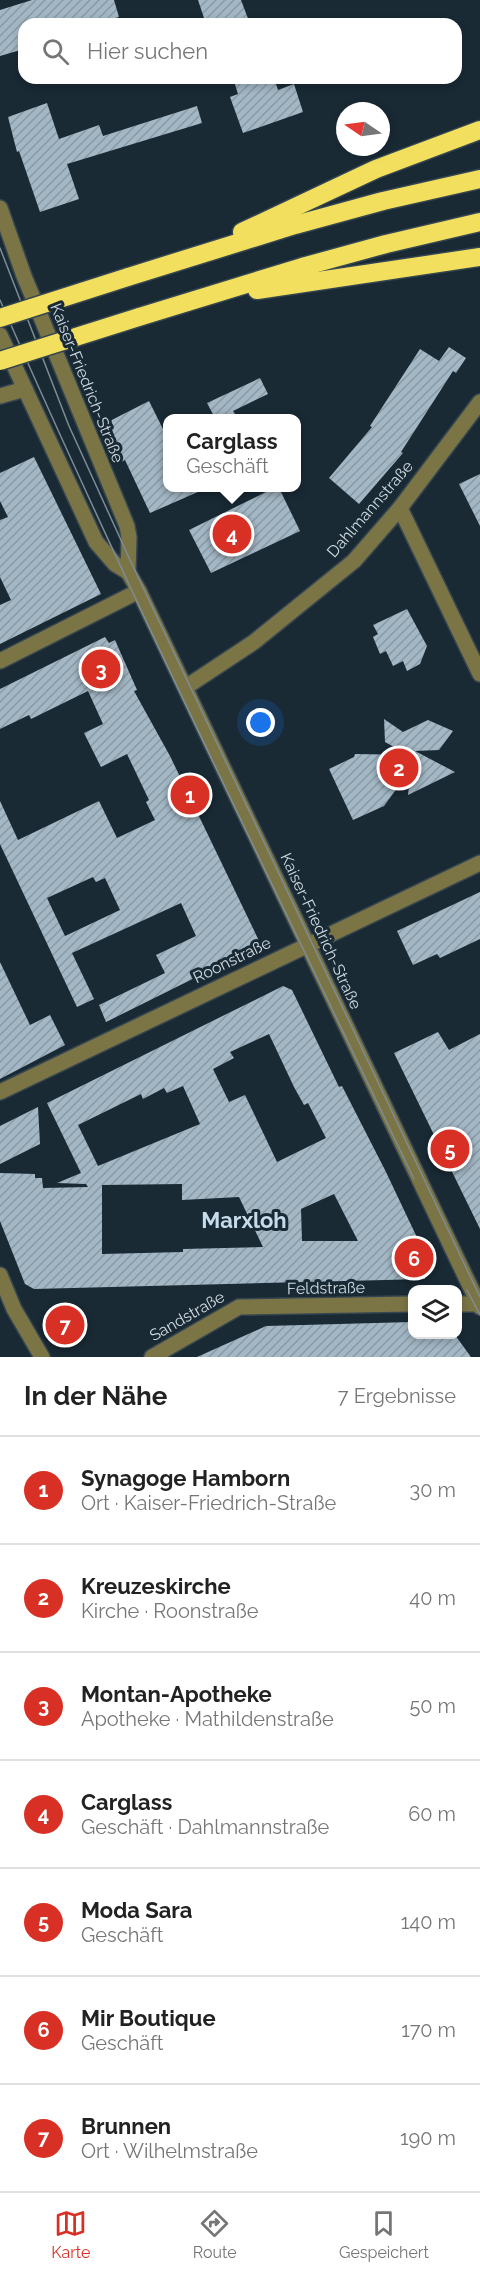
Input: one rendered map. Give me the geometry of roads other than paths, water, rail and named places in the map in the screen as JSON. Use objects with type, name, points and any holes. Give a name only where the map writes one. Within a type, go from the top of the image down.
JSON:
[{"type":"highway","points":[[190,257],[376,169],[480,130]]},
{"type":"highway","points":[[0,318],[295,225],[383,201],[480,179]]},
{"type":"highway","points":[[0,361],[302,267],[480,222]]},
{"type":"highway","points":[[202,298],[480,257]]},
{"type":"street","name":"Kaiser-Friedrich-Straße","points":[[0,208],[24,276],[127,526],[128,572]]},
{"type":"street","name":"Kaiser-Friedrich-Straße","points":[[0,335],[96,542],[110,559],[128,572],[139,591],[479,1306]]},
{"type":"street","points":[[0,396],[25,389]]},
{"type":"street","name":"Dahlmannstraße","points":[[186,687],[254,642],[354,561],[399,508],[479,404]]},
{"type":"street","points":[[399,508],[480,675]]},
{"type":"street","points":[[0,661],[139,591]]},
{"type":"street","name":"Roonstraße","points":[[0,1092],[480,863]]},
{"type":"street","points":[[0,1275],[7,1309],[42,1357]]},
{"type":"street","name":"Feldstraße","points":[[239,1306],[408,1304]]},
{"type":"street","points":[[462,1304],[479,1306]]},
{"type":"street","name":"Sandstraße","points":[[152,1357],[239,1306]]},
{"type":"tram line","points":[[0,248],[69,426],[130,560],[480,1297]]},
{"type":"tram line","points":[[0,300],[151,632],[414,1179]]},
{"type":"tram line","points":[[467,1290],[480,1315]]},
{"type":"place","name":"Carglass","points":[[232,534]]},
{"type":"place","name":"Montan-Apotheke","points":[[101,669]]},
{"type":"place","name":"Kreuzeskirche","points":[[399,768]]},
{"type":"place","name":"Synagoge Hamborn","points":[[190,795]]},
{"type":"place","name":"Moda Sara","points":[[450,1149]]},
{"type":"place","name":"Mir Boutique","points":[[414,1258]]},
{"type":"place","name":"Brunnen","points":[[65,1325]]},
{"type":"district","name":"Marxloh","points":[[244,1220]]}]
